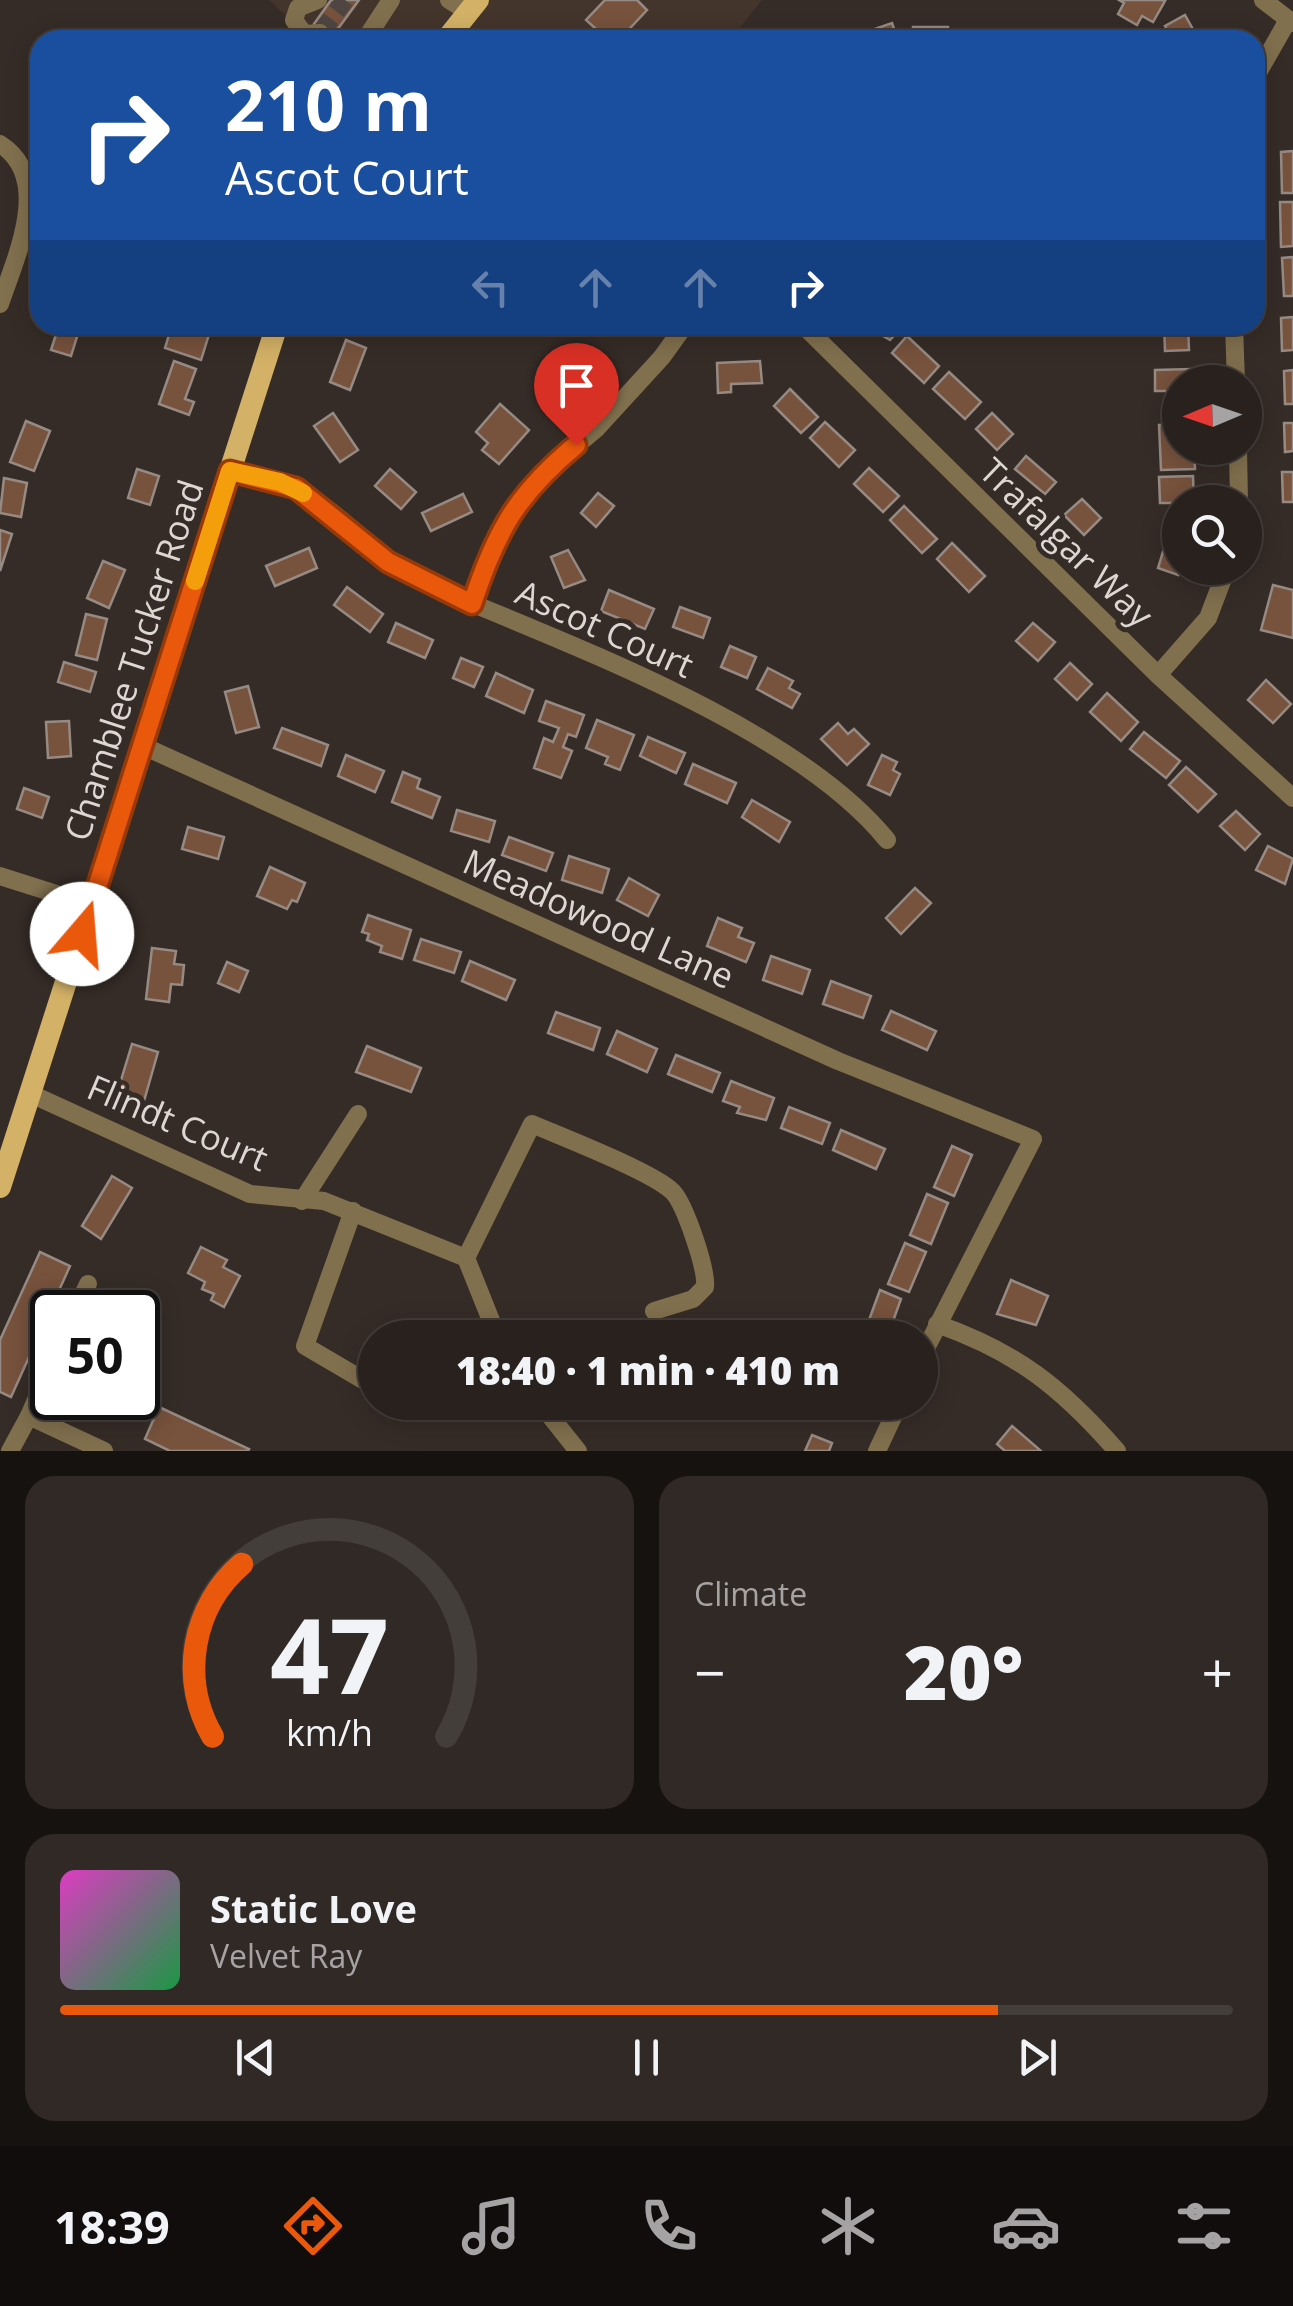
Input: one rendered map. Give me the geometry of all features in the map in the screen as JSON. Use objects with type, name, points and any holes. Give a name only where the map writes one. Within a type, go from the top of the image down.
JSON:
[{"type":"main road","points":[[451,30],[465,4]]},
{"type":"main road","name":"Chamblee Tucker Road","points":[[0,1187],[274,335]]},
{"type":"street","points":[[299,30],[294,15],[318,0]]},
{"type":"street","points":[[1263,0],[1291,21],[1265,62]]},
{"type":"street","points":[[373,30],[394,2]]},
{"type":"street","points":[[0,144],[19,166],[27,191],[27,220],[0,304]]},
{"type":"street","points":[[472,604],[514,507],[534,481],[597,428],[662,358],[678,335]]},
{"type":"street","name":"Trafalgar Way","points":[[813,335],[1158,676],[1293,798]]},
{"type":"street","points":[[1234,335],[1235,365]]},
{"type":"street","name":"Ascot Court","points":[[230,471],[296,488],[388,562],[740,728],[832,787],[869,817],[888,840]]},
{"type":"street","points":[[1158,676],[1208,618],[1221,585]]},
{"type":"street","name":"Meadowood Lane","points":[[143,746],[838,1062],[1033,1139],[938,1324]]},
{"type":"street","points":[[0,876],[91,905]]},
{"type":"street","name":"Flindt Court","points":[[31,1094],[250,1194],[324,1201],[466,1258]]},
{"type":"street","points":[[302,1201],[358,1114]]},
{"type":"street","points":[[491,1320],[466,1258],[532,1124],[596,1151],[674,1192],[703,1262],[705,1287],[693,1299],[654,1311]]},
{"type":"street","points":[[354,1211],[305,1346],[358,1376]]},
{"type":"street","points":[[85,1290],[88,1284]]},
{"type":"street","points":[[938,1324],[983,1340],[1031,1367],[1075,1403],[1117,1451]]},
{"type":"street","points":[[10,1451],[29,1416],[104,1451]]},
{"type":"street","points":[[553,1420],[578,1451]]},
{"type":"street","points":[[877,1451],[892,1420]]},
{"type":"shaded area","points":[[269,0],[762,0],[738,30],[300,30]]},
{"type":"building","points":[[331,0],[359,0],[337,30],[322,30],[314,24]]},
{"type":"building","points":[[605,0],[637,0],[647,10],[628,30],[597,30],[586,20]]},
{"type":"building","points":[[1119,0],[1165,1],[1153,22],[1142,16],[1137,25],[1118,14],[1124,3]]},
{"type":"building","points":[[1185,15],[1193,30],[1167,30],[1165,26]]},
{"type":"building","points":[[892,23],[894,30],[872,30]]},
{"type":"building","points":[[913,27],[948,27],[948,30]]},
{"type":"building","points":[[1293,151],[1293,193],[1282,193],[1281,152]]},
{"type":"building","points":[[1280,202],[1293,202],[1293,246],[1281,247]]},
{"type":"building","points":[[1293,257],[1293,296],[1284,296],[1282,258]]},
{"type":"building","points":[[1293,317],[1293,350],[1282,351],[1281,318]]},
{"type":"building","points":[[56,335],[78,335],[71,356],[51,350]]},
{"type":"building","points":[[169,335],[209,335],[201,360],[165,348]]},
{"type":"building","points":[[1164,335],[1188,335],[1189,350],[1165,351]]},
{"type":"building","points":[[907,336],[939,366],[924,383],[892,353]]},
{"type":"building","points":[[346,340],[366,348],[350,390],[330,382]]},
{"type":"building","points":[[174,361],[196,369],[185,399],[194,402],[189,415],[159,404]]},
{"type":"building","points":[[760,361],[762,383],[731,384],[731,392],[718,393],[717,363]]},
{"type":"building","points":[[1155,370],[1162,370],[1162,391],[1155,391]]},
{"type":"building","points":[[1293,370],[1293,404],[1285,404],[1284,371]]},
{"type":"building","points":[[949,372],[981,402],[965,419],[933,389]]},
{"type":"building","points":[[790,389],[818,417],[801,433],[774,406]]},
{"type":"building","points":[[500,404],[529,430],[499,464],[482,450],[488,443],[476,432]]},
{"type":"building","points":[[333,413],[358,450],[340,462],[314,426]]},
{"type":"building","points":[[992,413],[1013,434],[997,450],[976,429]]},
{"type":"building","points":[[26,421],[50,431],[34,471],[10,462]]},
{"type":"building","points":[[825,422],[855,450],[839,467],[810,438]]},
{"type":"building","points":[[1284,423],[1293,423],[1293,451],[1285,452]]},
{"type":"building","points":[[1162,425],[1162,465],[1195,465],[1195,469],[1161,470]]},
{"type":"building","points":[[1026,456],[1056,482],[1045,494],[1015,469]]},
{"type":"building","points":[[869,468],[899,496],[883,512],[854,484]]},
{"type":"building","points":[[137,469],[159,476],[150,505],[128,498]]},
{"type":"building","points":[[390,469],[416,492],[401,509],[375,486]]},
{"type":"building","points":[[1282,472],[1293,472],[1293,502],[1283,502]]},
{"type":"building","points":[[1193,476],[1193,485],[1162,485],[1160,503],[1159,477]]},
{"type":"building","points":[[4,478],[27,483],[21,517],[0,513]]},
{"type":"building","points":[[598,493],[614,506],[596,527],[581,513]]},
{"type":"building","points":[[463,494],[472,512],[431,531],[422,513]]},
{"type":"building","points":[[1082,499],[1101,518],[1084,535],[1064,515]]},
{"type":"building","points":[[904,506],[937,539],[922,553],[890,520]]},
{"type":"building","points":[[0,530],[12,534],[0,571]]},
{"type":"building","points":[[952,543],[985,576],[969,592],[937,559]]},
{"type":"building","points":[[309,548],[317,568],[275,586],[266,566]]},
{"type":"building","points":[[568,550],[585,580],[564,588],[551,557]]},
{"type":"building","points":[[103,561],[125,570],[109,608],[87,598]]},
{"type":"building","points":[[1273,585],[1293,590],[1293,638],[1261,630]]},
{"type":"building","points":[[347,587],[383,614],[370,632],[334,605]]},
{"type":"building","points":[[609,590],[654,609],[645,629],[601,611]]},
{"type":"building","points":[[680,607],[710,618],[703,638],[673,627]]},
{"type":"building","points":[[86,614],[107,619],[97,660],[76,655]]},
{"type":"building","points":[[396,623],[433,640],[425,658],[388,642]]},
{"type":"building","points":[[1033,623],[1055,642],[1038,661],[1016,641]]},
{"type":"building","points":[[730,646],[756,657],[747,678],[721,667]]},
{"type":"building","points":[[461,658],[483,667],[474,687],[453,678]]},
{"type":"building","points":[[64,662],[96,672],[90,692],[58,682]]},
{"type":"building","points":[[1070,663],[1092,684],[1077,700],[1055,679]]},
{"type":"building","points":[[768,668],[793,681],[789,688],[800,694],[792,708],[757,689]]},
{"type":"building","points":[[496,673],[533,690],[524,713],[486,696]]},
{"type":"building","points":[[1266,680],[1291,704],[1273,723],[1248,700]]},
{"type":"building","points":[[248,686],[259,727],[236,733],[225,692]]},
{"type":"building","points":[[1107,693],[1138,722],[1121,741],[1090,712]]},
{"type":"building","points":[[546,701],[584,715],[576,737],[568,734],[563,747],[572,751],[561,778],[534,768],[544,738],[553,742],[559,728],[539,721]]},
{"type":"building","points":[[597,720],[634,735],[620,770],[605,764],[608,757],[586,748]]},
{"type":"building","points":[[69,721],[71,756],[48,758],[46,722]]},
{"type":"building","points":[[838,723],[848,734],[854,729],[869,744],[847,765],[821,739]]},
{"type":"building","points":[[282,728],[328,745],[321,766],[274,748]]},
{"type":"building","points":[[1144,732],[1180,761],[1166,778],[1130,749]]},
{"type":"building","points":[[648,737],[685,753],[676,773],[640,756]]},
{"type":"building","points":[[346,755],[384,771],[375,792],[338,776]]},
{"type":"building","points":[[882,755],[897,762],[893,770],[900,774],[890,795],[868,785]]},
{"type":"building","points":[[693,764],[736,783],[727,803],[685,784]]},
{"type":"building","points":[[1186,767],[1216,794],[1198,812],[1169,785]]},
{"type":"building","points":[[403,772],[420,779],[417,788],[440,797],[432,818],[392,802]]},
{"type":"building","points":[[24,788],[49,797],[42,818],[17,809]]},
{"type":"building","points":[[752,800],[790,822],[779,842],[742,817]]},
{"type":"building","points":[[457,810],[495,821],[489,842],[451,831]]},
{"type":"building","points":[[1236,811],[1260,834],[1245,850],[1220,826]]},
{"type":"building","points":[[188,827],[224,837],[218,859],[182,849]]},
{"type":"building","points":[[509,837],[553,853],[546,871],[502,855]]},
{"type":"building","points":[[1268,846],[1293,859],[1285,884],[1256,870]]},
{"type":"building","points":[[569,856],[609,869],[602,893],[562,880]]},
{"type":"building","points":[[270,867],[305,883],[297,902],[292,900],[287,909],[257,896]]},
{"type":"building","points":[[629,878],[659,895],[648,916],[617,900]]},
{"type":"building","points":[[915,888],[931,903],[901,934],[886,918]]},
{"type":"building","points":[[368,915],[411,930],[402,959],[380,952],[382,946],[367,940],[369,934],[362,932]]},
{"type":"building","points":[[718,918],[742,928],[738,937],[754,943],[746,962],[707,946]]},
{"type":"building","points":[[421,939],[461,952],[454,973],[414,960]]},
{"type":"building","points":[[152,948],[176,951],[174,964],[184,965],[182,985],[171,984],[169,1002],[146,999]]},
{"type":"building","points":[[771,956],[810,970],[802,994],[763,980]]},
{"type":"building","points":[[470,961],[515,980],[506,1000],[462,981]]},
{"type":"building","points":[[227,962],[248,971],[239,992],[218,983]]},
{"type":"building","points":[[831,981],[871,996],[863,1018],[823,1004]]},
{"type":"building","points":[[891,1011],[936,1031],[927,1050],[882,1030]]},
{"type":"building","points":[[556,1012],[600,1028],[593,1050],[548,1033]]},
{"type":"building","points":[[617,1031],[657,1049],[647,1072],[607,1054]]},
{"type":"building","points":[[132,1044],[158,1052],[142,1108],[115,1100]]},
{"type":"building","points":[[367,1046],[421,1068],[411,1092],[356,1072]]},
{"type":"building","points":[[676,1055],[720,1073],[712,1092],[668,1074]]},
{"type":"building","points":[[731,1081],[774,1098],[766,1120],[737,1113],[740,1107],[723,1101]]},
{"type":"building","points":[[789,1107],[830,1123],[822,1144],[781,1128]]},
{"type":"building","points":[[841,1130],[885,1149],[876,1169],[833,1150]]},
{"type":"building","points":[[952,1146],[972,1155],[954,1196],[934,1187]]},
{"type":"building","points":[[112,1176],[132,1188],[101,1239],[82,1226]]},
{"type":"building","points":[[927,1194],[948,1203],[931,1244],[910,1235]]},
{"type":"building","points":[[905,1243],[926,1252],[909,1292],[888,1284]]},
{"type":"building","points":[[201,1247],[227,1260],[223,1267],[240,1276],[224,1307],[211,1300],[214,1294],[202,1289],[205,1282],[188,1273]]},
{"type":"building","points":[[40,1252],[70,1266],[59,1290],[30,1290],[30,1355],[11,1397],[0,1392],[0,1340]]},
{"type":"building","points":[[1011,1280],[1048,1296],[1036,1325],[997,1314]]},
{"type":"building","points":[[880,1290],[901,1299],[893,1320],[869,1320]]},
{"type":"building","points":[[160,1407],[249,1449],[170,1451],[145,1439],[153,1420],[160,1420]]},
{"type":"building","points":[[1012,1426],[1041,1451],[1005,1451],[997,1444]]},
{"type":"building","points":[[812,1435],[832,1443],[829,1451],[805,1451]]},
{"type":"tunnel","points":[[322,30],[345,0]]},
{"type":"slow traffic","points":[[195,581],[230,471],[280,482],[303,493]]},
{"type":"route","points":[[82,934],[230,471],[296,488],[322,505],[388,562],[472,604],[514,507],[534,481],[576,445]]}]
